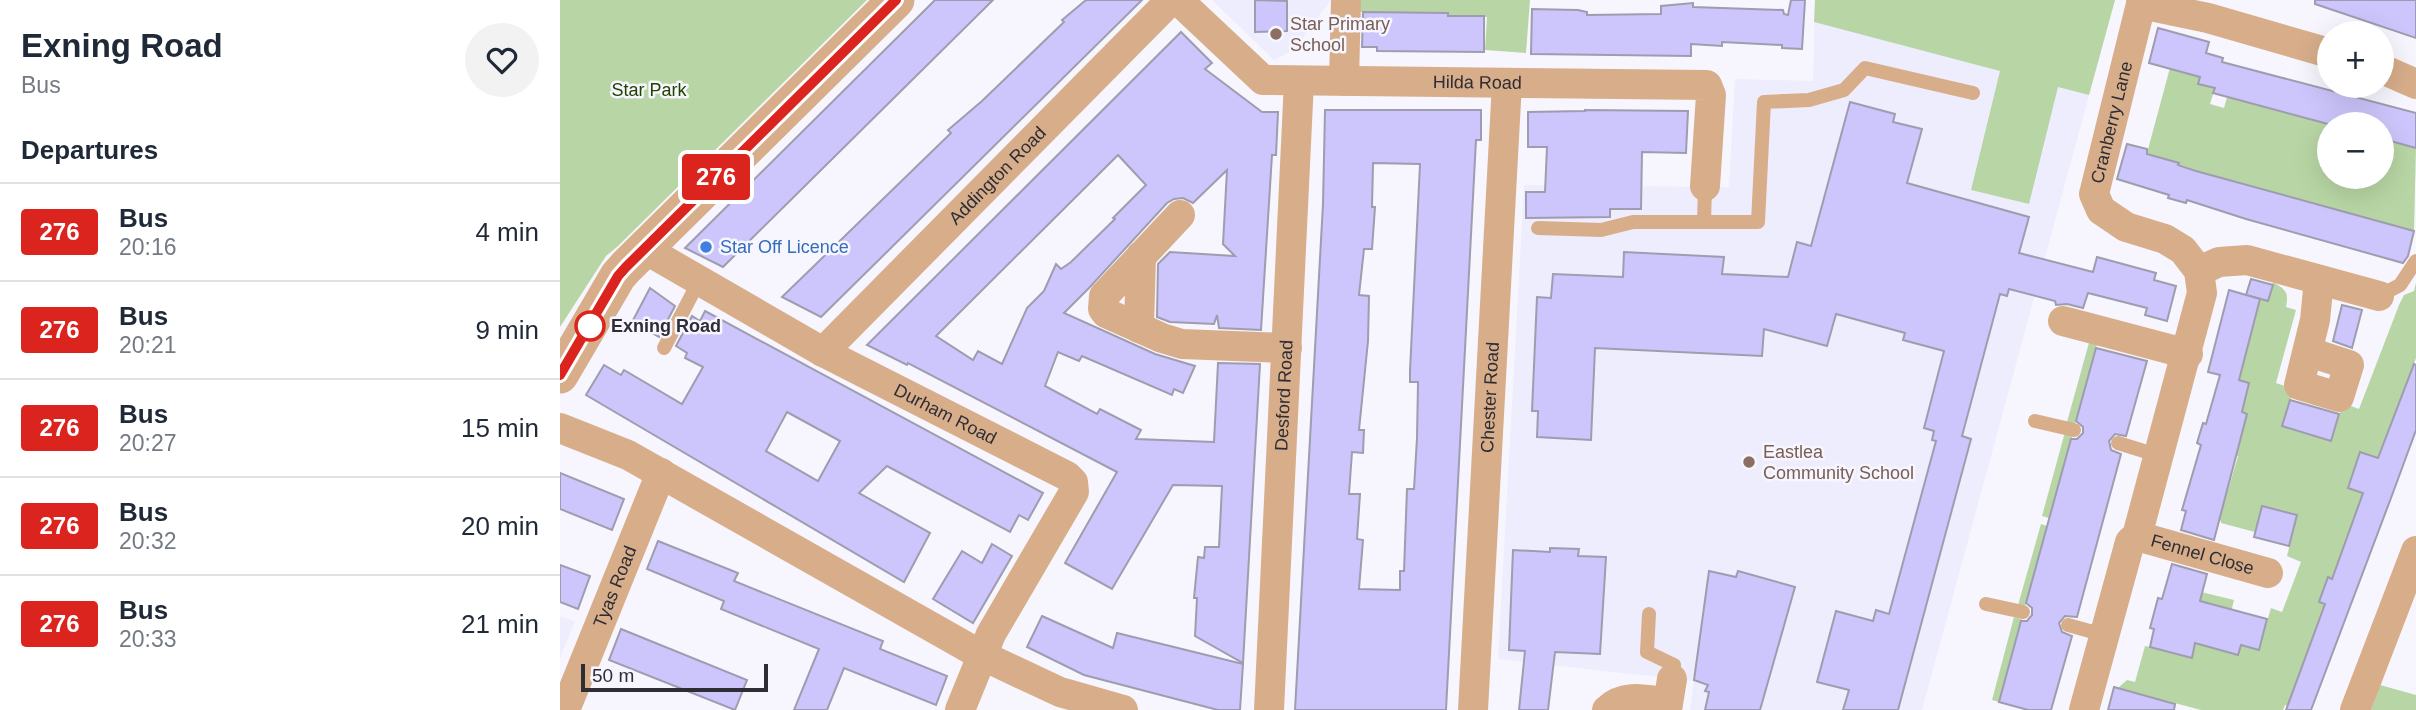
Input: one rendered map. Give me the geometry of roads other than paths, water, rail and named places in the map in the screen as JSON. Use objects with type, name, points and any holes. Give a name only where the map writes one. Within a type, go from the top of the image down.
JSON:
[{"type":"street","points":[[560,375],[618,276],[643,248],[896,0]]},
{"type":"street","name":"Addington Road","points":[[823,352],[1171,0]]},
{"type":"street","name":"Hilda Road","points":[[1178,0],[1263,80],[1707,85],[1711,95],[1705,186]]},
{"type":"street","points":[[1344,81],[1346,0]]},
{"type":"street","points":[[2142,2],[2208,18],[2317,50]]},
{"type":"street","name":"Cranberry Lane","points":[[2142,2],[2094,194],[2101,210],[2126,227],[2165,239],[2183,250],[2199,271]]},
{"type":"street","points":[[2394,74],[2416,84]]},
{"type":"street","name":"Desford Road","points":[[1269,710],[1299,81]]},
{"type":"street","name":"Chester Road","points":[[1474,710],[1507,83]]},
{"type":"street","points":[[1180,215],[1108,291],[1102,302],[1106,313],[1182,344],[1287,348]]},
{"type":"street","name":"Durham Road","points":[[643,248],[823,352],[1068,477],[1073,482],[1074,492],[981,655]]},
{"type":"street","points":[[2084,710],[2130,542],[2137,536],[2188,354],[2202,293],[2199,271],[2219,262],[2247,260],[2379,296]]},
{"type":"street","points":[[2309,352],[2319,280]]},
{"type":"street","points":[[2063,321],[2188,354]]},
{"type":"street","points":[[560,428],[628,455],[981,655],[1092,706],[1122,710]]},
{"type":"street","name":"Tyas Road","points":[[575,707],[661,473]]},
{"type":"street","name":"Fennel Close","points":[[2137,536],[2268,573]]},
{"type":"street","points":[[2355,710],[2416,551]]},
{"type":"street","points":[[960,710],[981,655]]},
{"type":"street","points":[[1607,710],[1614,703],[1634,698],[1669,697]]},
{"type":"lane","points":[[1538,229],[1601,230],[1633,222],[1758,222],[1764,102],[1809,100],[1844,90],[1865,68],[1973,93]]},
{"type":"lane","points":[[1704,222],[1705,186]]},
{"type":"lane","points":[[2379,296],[2400,285],[2416,261]]},
{"type":"lane","points":[[664,348],[699,281]]},
{"type":"lane","points":[[2035,421],[2074,430]]},
{"type":"lane","points":[[2118,443],[2160,456]]},
{"type":"lane","points":[[1986,604],[2023,612]]},
{"type":"lane","points":[[1649,614],[1647,652],[1674,665],[1669,697]]},
{"type":"lane","points":[[2068,625],[2104,635]]},
{"type":"place","name":"Star Primary School","points":[[1276,34]]},
{"type":"place","name":"Star Off Licence","points":[[706,247]]},
{"type":"place","name":"Exning Road","points":[[590,326]]},
{"type":"place","name":"Eastlea Community School","points":[[1749,462]]},
{"type":"park label","name":"Star Park","points":[[649,90]]}]
